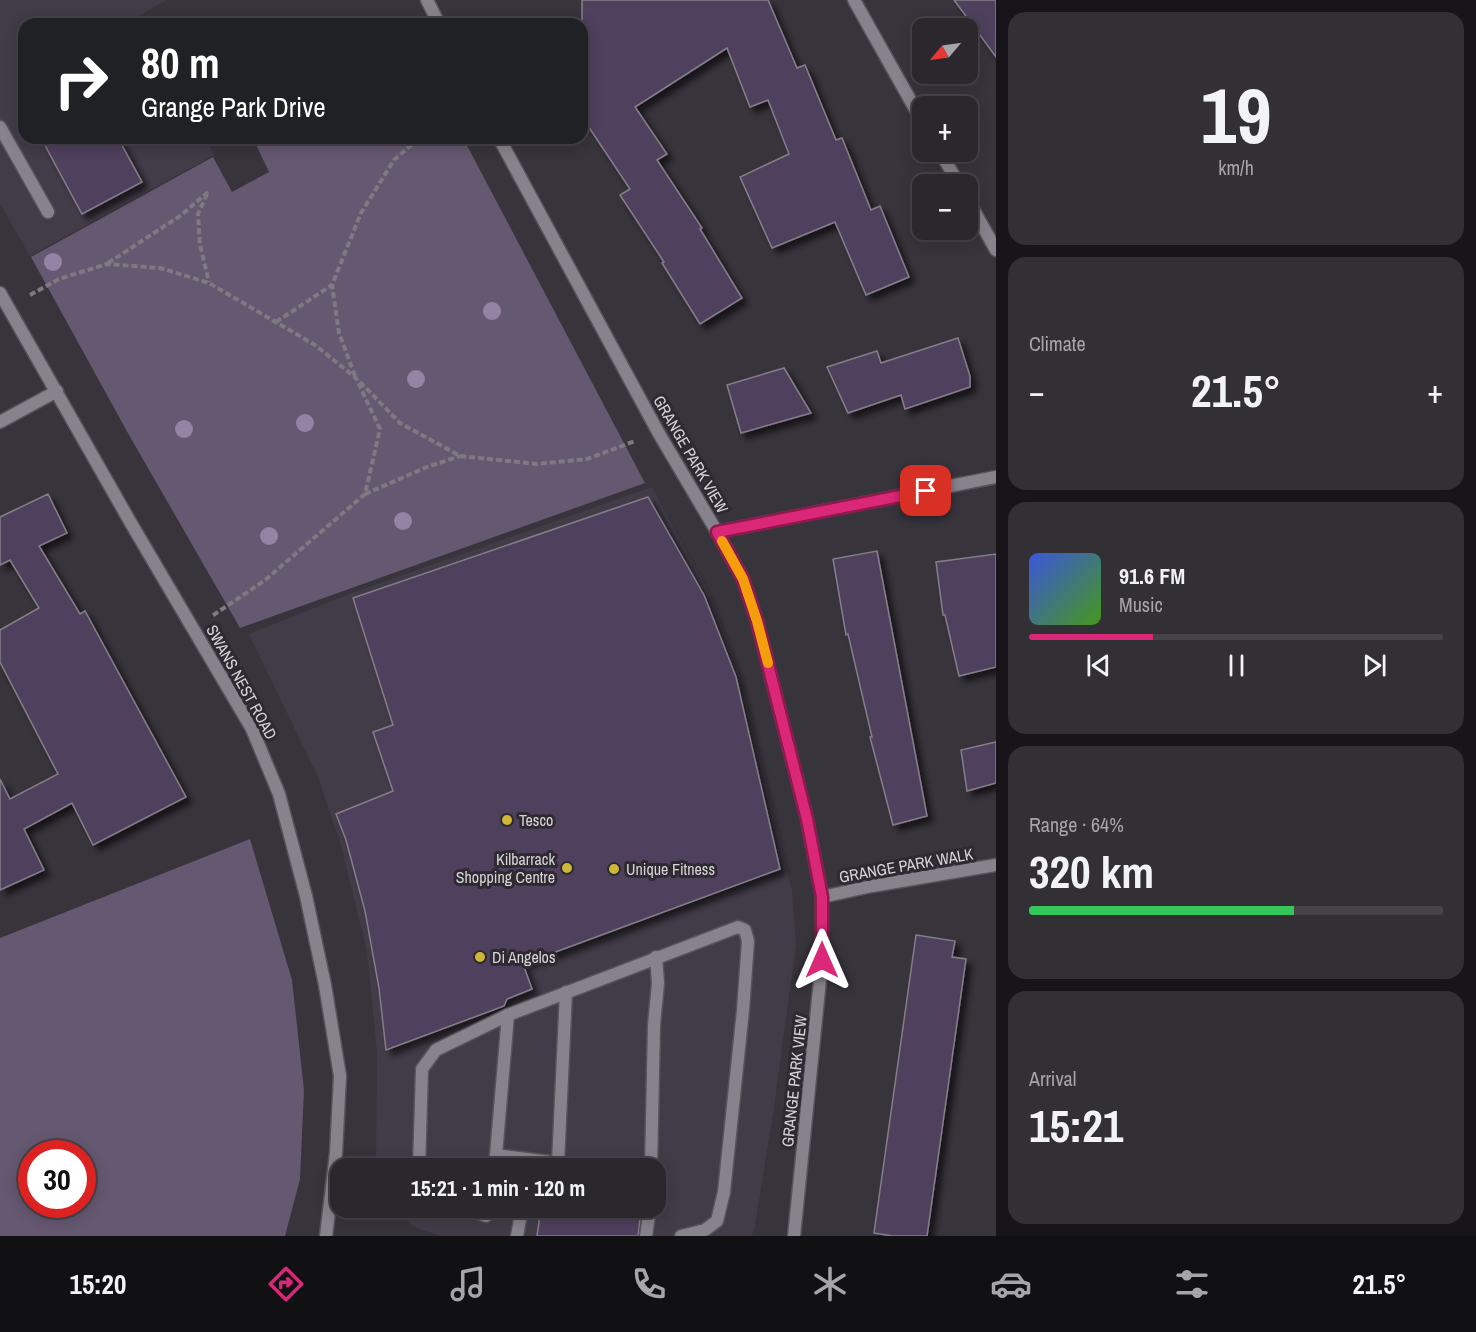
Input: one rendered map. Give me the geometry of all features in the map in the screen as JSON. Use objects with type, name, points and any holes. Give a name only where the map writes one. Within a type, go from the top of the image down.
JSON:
[{"type":"street","points":[[427,0],[436,18]]},
{"type":"street","points":[[854,0],[912,103]]},
{"type":"street","points":[[0,127],[48,212]]},
{"type":"street","name":"GRANGE PARK VIEW","points":[[502,144],[658,432],[743,579],[757,621],[807,819],[822,897],[822,960],[795,1236]]},
{"type":"street","points":[[978,218],[996,250]]},
{"type":"street","name":"SWANS NEST ROAD","points":[[0,293],[132,525],[252,729],[279,794],[306,896],[340,1076],[336,1153],[326,1236]]},
{"type":"street","points":[[0,422],[57,391]]},
{"type":"street","points":[[717,532],[996,477]]},
{"type":"street","name":"GRANGE PARK WALK","points":[[822,897],[996,865]]},
{"type":"street","points":[[419,1158],[422,1069],[436,1050],[507,1015],[738,927],[745,930],[748,941],[744,1010],[724,1192],[717,1221],[705,1230],[681,1236]]},
{"type":"street","points":[[651,1158],[656,957]]},
{"type":"street","points":[[558,1158],[566,992]]},
{"type":"street","points":[[496,1158],[507,1015]]},
{"type":"street","points":[[496,1155],[506,1158]]},
{"type":"street","points":[[517,1236],[520,1218]]},
{"type":"street","points":[[646,1236],[649,1218]]},
{"type":"path","points":[[365,494],[380,429],[356,378],[339,333],[332,285],[361,213],[394,160],[412,144]]},
{"type":"path","points":[[7,306],[59,279],[107,264],[180,216],[208,192],[198,214],[200,245],[209,283]]},
{"type":"path","points":[[107,264],[160,268],[209,283],[315,345],[356,378],[400,423],[460,456],[537,464],[587,459],[658,432]]},
{"type":"path","points":[[276,322],[332,285]]},
{"type":"path","points":[[194,628],[264,581],[365,494],[460,456]]},
{"type":"shaded area","points":[[0,0],[167,0],[138,16],[139,18],[18,18],[18,144],[208,144],[214,155],[30,256],[0,204]]},
{"type":"shaded area","points":[[256,144],[466,144],[645,483],[240,628],[129,435],[31,257],[213,157],[232,192],[269,172]]},
{"type":"shaded area","name":"Kilbarrack Shopping Centre","points":[[652,487],[709,593],[740,675],[792,891],[796,945],[772,1121],[754,1231],[751,1236],[441,1236],[414,1227],[404,1218],[666,1218],[666,1158],[376,1158],[377,1052],[367,951],[341,845],[318,777],[249,634],[352,593]]},
{"type":"shaded area","points":[[250,839],[292,980],[304,1090],[300,1179],[285,1236],[0,1236],[0,938]]},
{"type":"building","points":[[582,0],[768,0],[797,68],[805,65],[836,140],[842,138],[871,210],[880,206],[909,277],[866,295],[835,222],[772,248],[740,177],[789,154],[768,100],[750,107],[727,48],[635,107],[667,154],[657,160],[702,228],[700,229],[742,298],[700,324],[662,263],[664,262],[620,195],[630,189],[588,126],[588,18],[582,18]]},
{"type":"building","points":[[954,0],[996,0],[996,57],[978,33],[978,18],[967,18]]},
{"type":"building","points":[[44,144],[121,144],[142,182],[82,214]]},
{"type":"building","points":[[958,338],[970,376],[970,387],[905,409],[901,395],[848,413],[827,367],[877,351],[881,363]]},
{"type":"building","points":[[784,368],[811,413],[741,433],[727,385]]},
{"type":"building","points":[[48,494],[67,533],[39,546],[80,614],[85,611],[186,797],[93,845],[72,803],[24,829],[44,870],[0,890],[0,779],[10,799],[58,774],[0,662],[0,630],[39,608],[10,560],[0,565],[0,517]]},
{"type":"building","points":[[648,497],[704,595],[736,677],[780,869],[523,964],[532,989],[507,999],[504,1006],[386,1050],[379,988],[365,911],[346,840],[336,814],[393,791],[373,732],[393,725],[353,598]]},
{"type":"building","points":[[877,551],[927,816],[893,825],[870,737],[872,737],[848,634],[846,635],[833,559]]},
{"type":"building","points":[[996,554],[996,667],[959,676],[945,615],[943,615],[936,562]]},
{"type":"building","points":[[996,742],[996,783],[967,791],[961,750]]},
{"type":"building","points":[[916,935],[955,941],[952,957],[966,959],[927,1236],[893,1236],[874,1233]]},
{"type":"building","points":[[540,1218],[640,1219],[638,1236],[537,1236]]},
{"type":"slow traffic","points":[[722,541],[743,579],[768,663]]},
{"type":"place","name":"Tesco","points":[[507,820]]},
{"type":"place","name":"Kilbarrack Shopping Centre","points":[[567,868]]},
{"type":"place","name":"Unique Fitness","points":[[614,869]]},
{"type":"place","name":"Di Angelos","points":[[480,957]]},
{"type":"route","points":[[822,960],[822,897],[807,819],[757,621],[743,579],[717,532],[926,491]]}]
